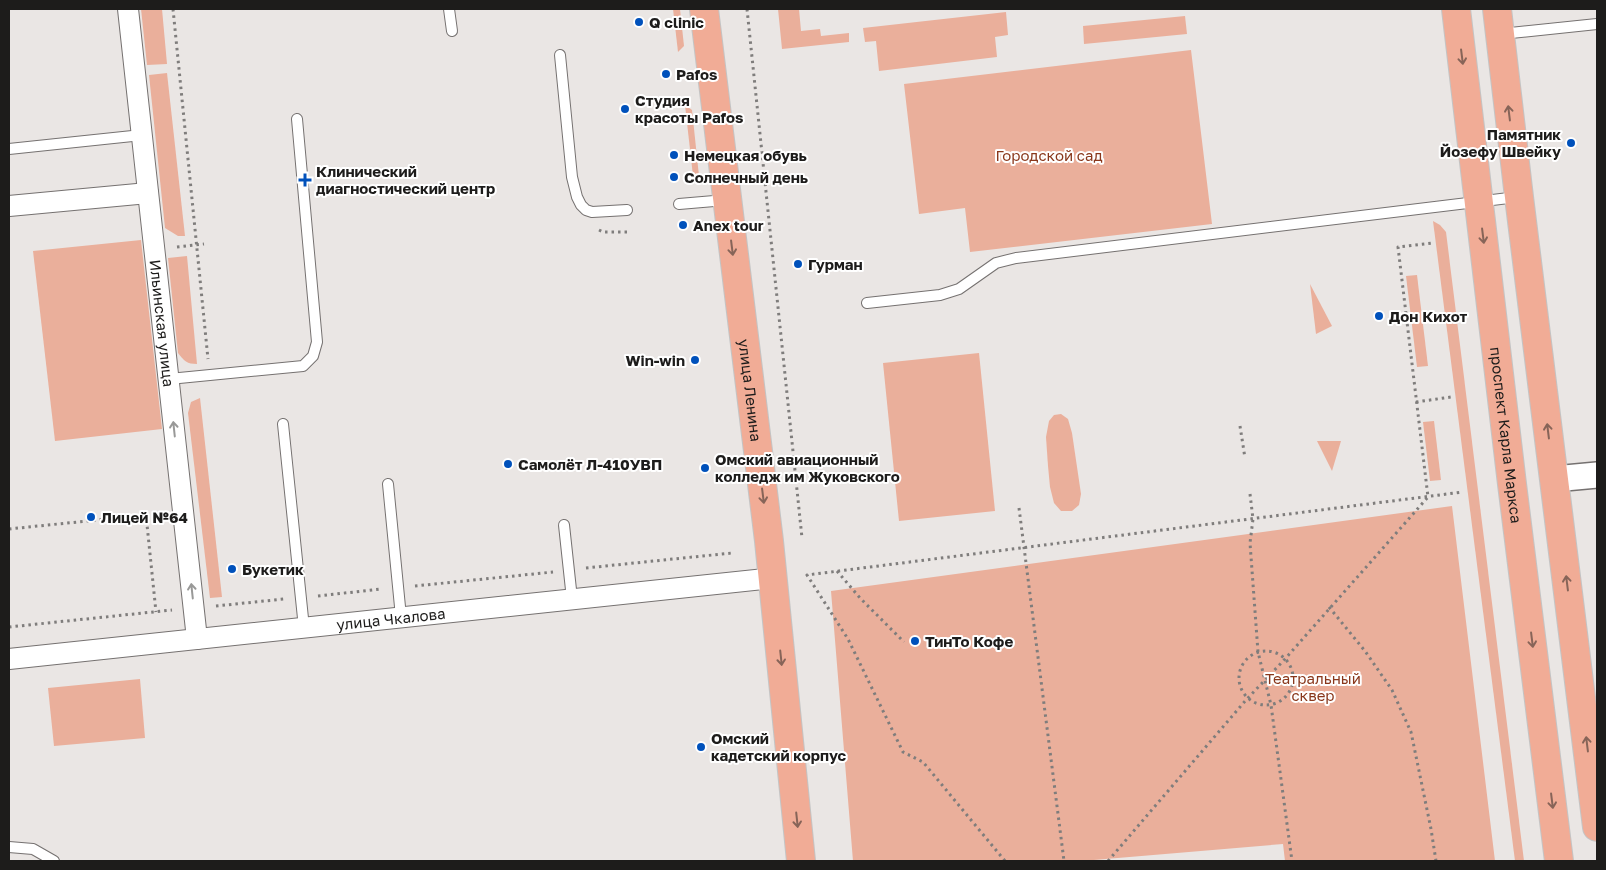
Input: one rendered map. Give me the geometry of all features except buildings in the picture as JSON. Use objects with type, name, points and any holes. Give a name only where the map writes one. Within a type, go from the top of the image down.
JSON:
[{"type":"main road","name":"улица Ленина","points":[[704,9],[773,578],[801,861]]},
{"type":"main road","name":"проспект Карла Маркса","points":[[1456,9],[1559,861]]},
{"type":"main road","points":[[1499,22],[1597,827]]},
{"type":"street","name":"Ильинская улица","points":[[128,9],[197,639]]},
{"type":"street","points":[[9,206],[148,193]]},
{"type":"street","points":[[1554,479],[1597,475]]},
{"type":"street","name":"улица Чкалова","points":[[9,659],[773,578]]},
{"type":"lane","points":[[449,9],[452,31]]},
{"type":"lane","points":[[1499,22],[1597,24]]},
{"type":"lane","points":[[560,55],[572,177],[577,197],[586,210],[592,212],[626,210]]},
{"type":"lane","points":[[168,379],[303,366],[314,356],[317,342],[297,119]]},
{"type":"lane","points":[[9,149],[142,135]]},
{"type":"lane","points":[[867,304],[940,295],[960,289],[996,263],[1016,258],[1519,197]]},
{"type":"lane","points":[[679,204],[726,200]]},
{"type":"lane","points":[[283,424],[304,628]]},
{"type":"lane","points":[[388,484],[401,617]]},
{"type":"lane","points":[[564,525],[572,599]]},
{"type":"lane","points":[[9,847],[33,849],[54,861]]},
{"type":"path","points":[[173,9],[210,374]]},
{"type":"path","points":[[747,9],[802,538]]},
{"type":"path","points":[[1108,861],[1248,698],[1285,659],[1428,497],[1398,247],[1433,243]]},
{"type":"path","points":[[1416,402],[1451,397]]},
{"type":"path","points":[[1240,426],[1244,458]]},
{"type":"path","points":[[1005,861],[923,762],[903,752],[848,639],[807,575],[1463,492]]},
{"type":"path","points":[[1250,494],[1253,519],[1250,543],[1258,652],[1271,705],[1292,861]]},
{"type":"path","points":[[1019,508],[1064,861]]},
{"type":"path","points":[[9,529],[146,515],[156,612]]},
{"type":"path","points":[[9,627],[732,553]]},
{"type":"path","points":[[838,571],[860,598],[904,642]]},
{"type":"path","points":[[1329,607],[1365,651],[1392,690],[1411,732],[1436,861]]},
{"type":"path","points":[[1269,651],[1278,653],[1285,659],[1291,666],[1294,676],[1288,695],[1280,702],[1271,705],[1255,703],[1248,698],[1242,691],[1239,681],[1244,662],[1258,652],[1269,651]]},
{"type":"green space","points":[[141,9],[162,9],[167,64],[147,65]]},
{"type":"green space","points":[[673,9],[680,9],[684,46],[678,52]]},
{"type":"green space","points":[[778,9],[799,9],[801,31],[820,29],[821,36],[849,33],[849,42],[782,49]]},
{"type":"green space","points":[[1006,12],[1008,35],[995,37],[997,57],[879,71],[876,41],[865,42],[863,28]]},
{"type":"green space","points":[[1185,16],[1187,34],[1084,44],[1083,26]]},
{"type":"green space","name":"Городской сад","points":[[1191,50],[1212,224],[970,252],[965,208],[919,214],[904,84]]},
{"type":"green space","points":[[167,73],[185,236],[178,236],[165,228],[149,75]]},
{"type":"green space","points":[[685,105],[692,110],[699,176],[693,176]]},
{"type":"green space","points":[[1433,221],[1446,232],[1524,861],[1515,861]]},
{"type":"green space","points":[[141,240],[162,429],[55,441],[33,251]]},
{"type":"green space","points":[[187,256],[197,364],[186,362],[178,353],[168,258]]},
{"type":"green space","points":[[1417,275],[1428,366],[1417,367],[1406,276]]},
{"type":"green space","points":[[1310,284],[1332,326],[1316,334]]},
{"type":"green space","points":[[979,353],[995,511],[899,521],[883,363]]},
{"type":"green space","points":[[200,398],[222,597],[210,598],[188,413],[191,402]]},
{"type":"green space","points":[[1061,414],[1068,419],[1072,433],[1081,494],[1079,505],[1072,511],[1061,511],[1054,503],[1050,487],[1046,437],[1049,421],[1054,415]]},
{"type":"green space","points":[[1434,421],[1441,480],[1430,481],[1423,422]]},
{"type":"green space","points":[[1317,441],[1341,441],[1332,471]]},
{"type":"green space","name":"Театральный сквер","points":[[1452,506],[1495,861],[1285,861],[1283,844],[1082,861],[853,861],[831,591]]},
{"type":"green space","points":[[140,679],[145,738],[54,746],[48,688]]},
{"type":"place","name":"Q clinic","points":[[639,22]]},
{"type":"place","name":"Pafos","points":[[666,74]]},
{"type":"place","name":"Студия красоты Pafos","points":[[625,109]]},
{"type":"place","name":"Памятник Йозефу Швейку","points":[[1571,143]]},
{"type":"place","name":"Немецкая обувь","points":[[674,155]]},
{"type":"place","name":"Солнечный день","points":[[674,177]]},
{"type":"place","name":"Клинический диагностический центр","points":[[305,180]]},
{"type":"place","name":"Anex tour","points":[[683,225]]},
{"type":"place","name":"Гурман","points":[[798,264]]},
{"type":"place","name":"Дон Кихот","points":[[1379,316]]},
{"type":"place","name":"Win-win","points":[[695,360]]},
{"type":"place","name":"Самолёт Л-410УВП","points":[[508,464]]},
{"type":"place","name":"Омский авиационный колледж им Жуковского","points":[[705,468]]},
{"type":"place","name":"Лицей №64","points":[[91,517]]},
{"type":"place","name":"Букетик","points":[[232,569]]},
{"type":"place","name":"ТинТо Кофе","points":[[915,641]]},
{"type":"place","name":"Омский кадетский корпус","points":[[701,747]]}]
